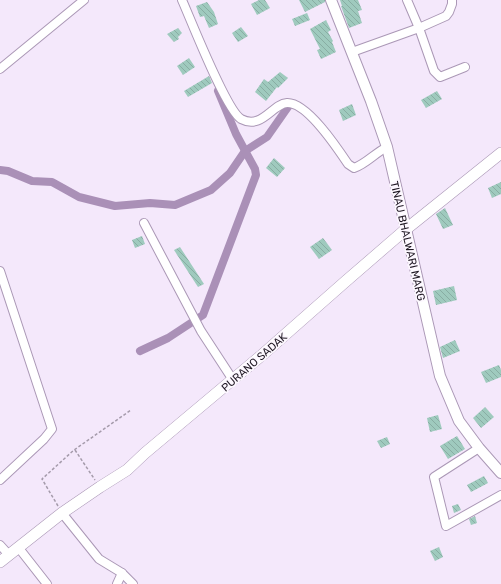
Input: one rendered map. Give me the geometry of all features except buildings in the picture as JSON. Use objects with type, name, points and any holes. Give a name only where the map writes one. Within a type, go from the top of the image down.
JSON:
[{"type":"main road","name":"PURANO SADAK","points":[[0,562],[62,513],[127,470],[405,230],[501,153]]},
{"type":"street","points":[[0,69],[84,0]]},
{"type":"street","points":[[182,0],[210,65],[234,112],[241,118],[250,121],[260,120],[282,104],[293,104],[320,125],[348,164],[354,168],[362,166],[376,153],[387,147]]},
{"type":"street","name":"TINAU BHALWARI MARG","points":[[331,0],[371,101],[387,147],[440,376],[459,421],[479,448],[501,473]]},
{"type":"street","points":[[407,0],[419,28],[434,71],[440,77],[465,67]]},
{"type":"street","points":[[352,52],[419,28],[446,16],[449,12],[452,0]]},
{"type":"street","points":[[144,223],[200,331],[233,380]]},
{"type":"street","points":[[0,271],[52,429],[44,439],[0,478]]},
{"type":"street","points":[[479,448],[434,477],[446,526],[501,495]]},
{"type":"street","points":[[62,513],[99,559],[122,573],[133,584]]},
{"type":"street","points":[[0,545],[9,555]]},
{"type":"street","points":[[18,547],[46,584]]},
{"type":"street","points":[[117,584],[122,573]]},
{"type":"path","points":[[62,513],[42,479],[74,450],[130,410]]},
{"type":"path","points":[[74,450],[100,487]]},
{"type":"waterway","points":[[140,351],[168,338],[203,315],[256,175],[255,169],[236,134],[218,91]]},
{"type":"waterway","points":[[0,170],[8,171],[32,181],[52,182],[79,197],[115,206],[150,203],[175,205],[211,190],[230,173],[245,151],[267,137],[288,107]]}]
